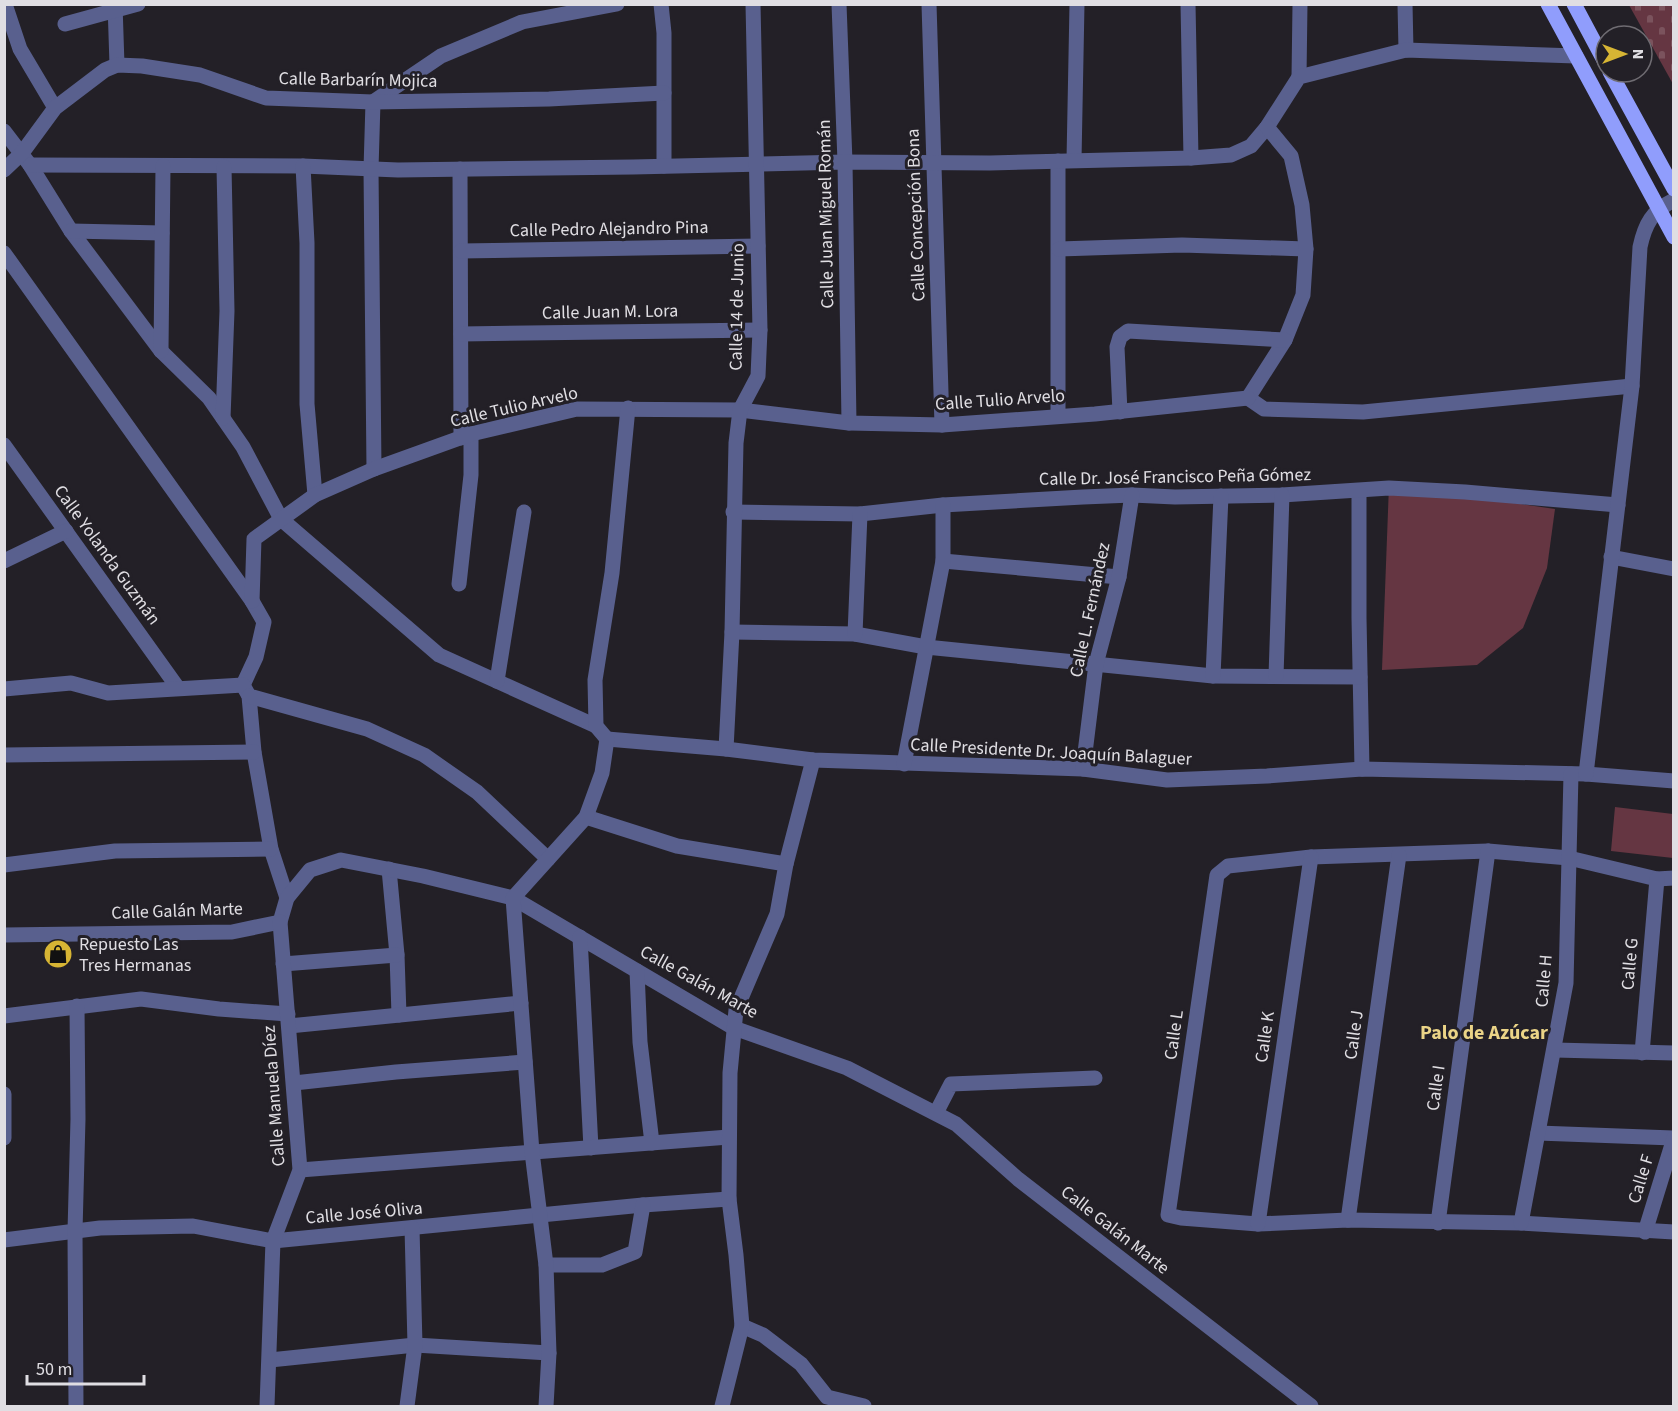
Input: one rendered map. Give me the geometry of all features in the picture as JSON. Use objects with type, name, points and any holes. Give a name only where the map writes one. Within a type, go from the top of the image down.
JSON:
[{"type":"main road","points":[[1548,4],[1674,237]]},
{"type":"main road","points":[[1574,4],[1594,42]]},
{"type":"main road","points":[[1617,84],[1674,189]]},
{"type":"street","points":[[5,4],[20,49],[55,108]]},
{"type":"street","points":[[65,24],[115,7],[138,4]]},
{"type":"street","points":[[375,469],[371,169],[373,102],[441,56],[522,22],[617,4]]},
{"type":"street","points":[[661,4],[664,33],[664,166]]},
{"type":"street","name":"Calle 14 de Junio","points":[[726,749],[732,632],[736,443],[740,410],[758,376],[760,330],[753,4]]},
{"type":"street","name":"Calle Juan Miguel Román","points":[[839,4],[845,162],[849,423]]},
{"type":"street","name":"Calle Concepción Bona","points":[[929,4],[942,425]]},
{"type":"street","points":[[1074,160],[1077,4]]},
{"type":"street","points":[[1188,4],[1191,158]]},
{"type":"street","points":[[4,170],[26,159],[163,166],[460,169],[845,162],[1058,161],[1231,155],[1251,146],[1267,127],[1299,77],[1300,4]]},
{"type":"street","points":[[1405,4],[1406,50]]},
{"type":"street","points":[[26,159],[55,108],[105,70],[117,65],[115,7]]},
{"type":"street","points":[[1299,77],[1406,50],[1576,56]]},
{"type":"street","name":"Calle Barbarín Mojica","points":[[117,65],[142,66],[200,75],[266,98],[373,102],[549,99],[664,93]]},
{"type":"street","points":[[1267,127],[1291,156],[1302,205],[1306,249],[1303,295],[1285,340],[1248,398],[1264,409],[1363,411],[1632,386]]},
{"type":"street","points":[[4,131],[26,159],[71,231],[161,351],[209,398],[243,447],[281,519],[439,655],[596,726],[607,739],[602,773],[586,817],[513,898],[532,1152],[546,1265],[549,1353],[546,1407]]},
{"type":"street","points":[[1058,161],[1059,416]]},
{"type":"street","points":[[161,351],[163,166]]},
{"type":"street","points":[[303,166],[307,243],[307,404],[315,495]]},
{"type":"street","points":[[223,418],[227,311],[224,167]]},
{"type":"street","points":[[459,584],[471,475],[466,436],[460,334],[460,169]]},
{"type":"street","points":[[1658,208],[1674,200]]},
{"type":"street","name":"Calle H","points":[[1521,1223],[1566,983],[1569,858],[1578,774],[1611,557],[1632,386],[1640,247],[1644,230],[1658,208]]},
{"type":"street","points":[[71,231],[162,232]]},
{"type":"street","points":[[1059,249],[1182,245],[1306,249]]},
{"type":"street","name":"Calle Pedro Alejandro Pina","points":[[461,251],[758,246]]},
{"type":"street","points":[[4,253],[252,601]]},
{"type":"street","name":"Calle Juan M. Lora","points":[[460,334],[760,330]]},
{"type":"street","points":[[1120,412],[1118,347],[1120,337],[1128,331],[1285,340]]},
{"type":"street","name":"Calle Tulio Arvelo","points":[[246,690],[264,622],[252,601],[254,539],[315,495],[375,469],[466,436],[578,409],[740,410],[849,423],[942,425],[1120,412],[1248,398]]},
{"type":"street","points":[[596,726],[595,680],[612,573],[628,408]]},
{"type":"street","name":"Calle Yolanda Guzmán","points":[[4,445],[178,688]]},
{"type":"street","name":"Calle Dr. José Francisco Peña Gómez","points":[[733,512],[860,514],[943,505],[1132,495],[1282,495],[1389,488],[1618,505]]},
{"type":"street","points":[[1359,491],[1362,769]]},
{"type":"street","name":"Calle L. Fernández","points":[[1083,769],[1096,663],[1119,577],[1132,495]]},
{"type":"street","points":[[1276,676],[1282,495]]},
{"type":"street","points":[[1213,676],[1221,496]]},
{"type":"street","points":[[904,764],[943,561],[943,505]]},
{"type":"street","points":[[497,681],[524,512]]},
{"type":"street","points":[[855,634],[860,514]]},
{"type":"street","points":[[4,561],[66,531]]},
{"type":"street","points":[[1611,557],[1674,569]]},
{"type":"street","points":[[943,561],[1119,577]]},
{"type":"street","points":[[732,632],[855,634],[926,646],[1213,676],[1360,676]]},
{"type":"street","points":[[4,689],[71,683],[108,693],[178,688],[246,690],[367,729],[424,755],[477,792],[548,859]]},
{"type":"street","points":[[246,690],[254,752],[272,849],[287,898]]},
{"type":"street","name":"Calle Presidente Dr. Joaquín Balaguer","points":[[607,739],[726,749],[813,760],[1083,769],[1167,780],[1362,769],[1578,774],[1674,781]]},
{"type":"street","points":[[4,755],[254,752]]},
{"type":"street","points":[[722,1407],[742,1326],[729,1199],[730,1073],[736,1010],[777,914],[786,864],[813,760]]},
{"type":"street","points":[[586,817],[677,846],[786,864]]},
{"type":"street","points":[[4,865],[115,851],[272,849]]},
{"type":"street","points":[[1311,857],[1488,851],[1569,858],[1657,879],[1674,878]]},
{"type":"street","name":"Calle I","points":[[1438,1223],[1488,851]]},
{"type":"street","name":"Calle J","points":[[1348,1220],[1399,855]]},
{"type":"street","name":"Calle L","points":[[1258,1224],[1168,1215],[1217,875],[1228,866],[1311,857]]},
{"type":"street","name":"Calle K","points":[[1258,1224],[1311,857]]},
{"type":"street","name":"Calle Galán Marte","points":[[4,935],[232,932],[280,922],[287,898],[310,870],[341,860],[513,898],[734,1028],[847,1068],[956,1124],[1018,1179],[1311,1407]]},
{"type":"street","points":[[389,869],[397,955],[399,1015]]},
{"type":"street","name":"Calle G","points":[[1642,1053],[1657,879]]},
{"type":"street","name":"Calle Manuela Díez","points":[[267,1407],[273,1241],[300,1170],[280,922]]},
{"type":"street","points":[[580,937],[591,1148]]},
{"type":"street","points":[[283,964],[397,955]]},
{"type":"street","points":[[637,971],[640,1042],[652,1143]]},
{"type":"street","points":[[4,1016],[141,999],[288,1020],[399,1015],[520,1002]]},
{"type":"street","points":[[76,1407],[77,1006]]},
{"type":"street","points":[[1555,1050],[1674,1053]]},
{"type":"street","points":[[294,1083],[525,1062]]},
{"type":"street","points":[[936,1113],[951,1084],[1095,1078]]},
{"type":"street","points":[[4,1094],[4,1138]]},
{"type":"street","points":[[1538,1133],[1673,1138]]},
{"type":"street","points":[[300,1170],[729,1137]]},
{"type":"street","name":"Calle F","points":[[1645,1232],[1673,1138]]},
{"type":"street","name":"Calle José Oliva","points":[[4,1240],[100,1228],[193,1226],[273,1241],[643,1205],[729,1199]]},
{"type":"street","points":[[546,1265],[602,1265],[635,1252],[643,1205]]},
{"type":"street","points":[[1258,1224],[1348,1220],[1521,1223],[1674,1232]]},
{"type":"street","points":[[408,1407],[415,1345],[412,1228]]},
{"type":"street","points":[[742,1326],[763,1335],[801,1364],[826,1402],[864,1407]]},
{"type":"street","points":[[270,1360],[415,1345],[549,1353]]},
{"type":"green space","points":[[1629,5],[1673,5],[1673,84],[1654,50],[1654,24],[1640,24]]},
{"type":"green space","points":[[1389,485],[1555,509],[1547,568],[1523,628],[1477,665],[1382,670]]},
{"type":"green space","points":[[1615,807],[1673,814],[1673,858],[1611,851]]},
{"type":"place","name":"Repuesto Las Tres Hermanas","points":[[58,954]]},
{"type":"district","name":"Palo de Azúcar","points":[[1484,1033]]}]
